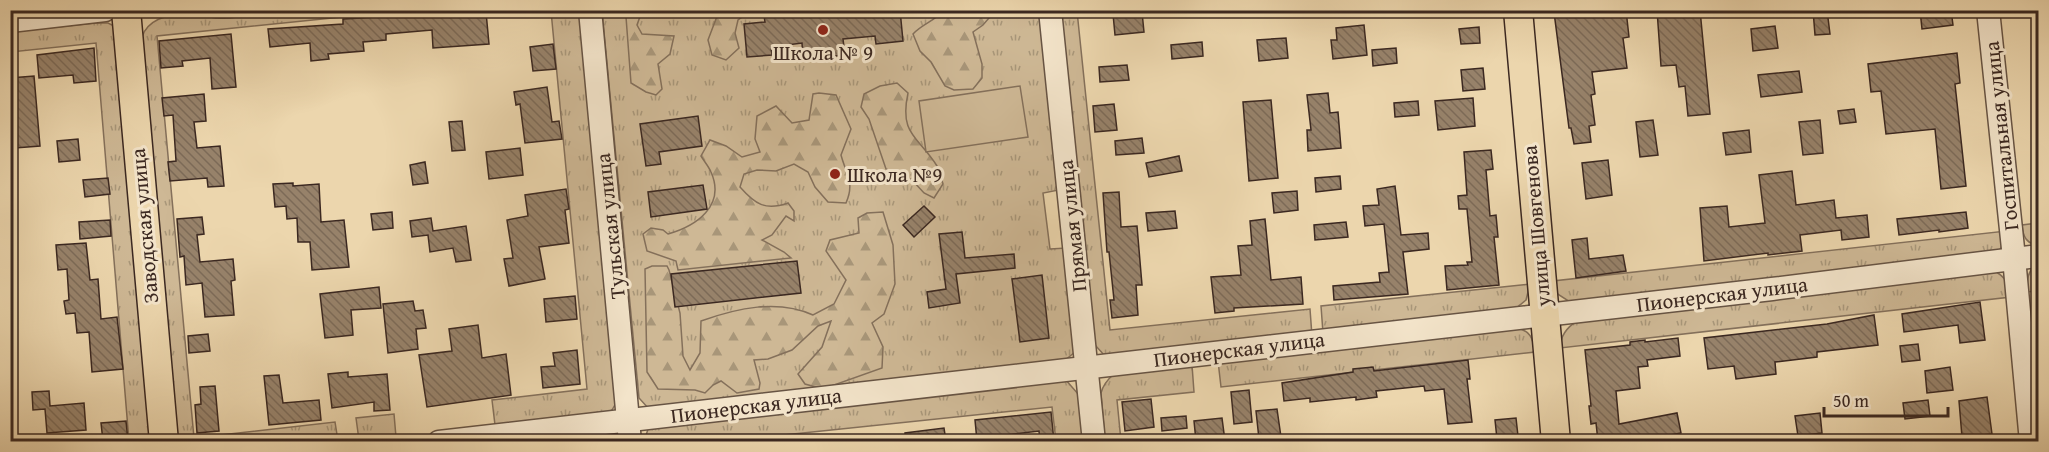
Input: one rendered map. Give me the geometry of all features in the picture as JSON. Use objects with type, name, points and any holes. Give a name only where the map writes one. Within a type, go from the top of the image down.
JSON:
[{"type":"main road","name":"Заводская улица","points":[[126,10],[164,441]]},
{"type":"main road","name":"улица Шовгенова","points":[[1518,10],[1556,441]]},
{"type":"street","points":[[10,21],[105,10]]},
{"type":"street","name":"Тульская улица","points":[[590,10],[629,431]]},
{"type":"street","name":"Прямая улица","points":[[1050,10],[1094,441]]},
{"type":"street","name":"Госпитальная улица","points":[[1988,10],[2031,441]]},
{"type":"street","name":"Пионерская улица","points":[[439,441],[629,431],[1086,367],[2038,256]]},
{"type":"green space","points":[[254,10],[401,11],[157,36],[194,438],[335,422],[338,441],[176,441],[142,37],[151,24],[174,15],[199,14],[227,18],[242,16]]},
{"type":"green space","points":[[944,10],[995,11],[983,25],[973,32],[982,64],[982,78],[973,89],[954,90],[945,86],[931,62],[920,51],[913,34]]},
{"type":"green space","points":[[551,11],[582,11],[616,403],[607,413],[495,425],[492,400],[587,389]]},
{"type":"green space","name":"Школа №9","points":[[602,11],[1044,11],[1064,189],[1043,193],[1050,249],[1066,248],[1075,352],[1064,361],[649,409],[639,398]]},
{"type":"green space","points":[[623,11],[642,11],[637,25],[642,34],[674,36],[670,54],[658,64],[662,89],[656,95],[631,83],[626,17]]},
{"type":"green space","points":[[719,11],[751,11],[738,20],[735,33],[739,48],[726,60],[712,55],[708,40]]},
{"type":"green space","points":[[1058,11],[1077,11],[1110,330],[1310,309],[1312,336],[1104,355],[1095,345]]},
{"type":"green space","points":[[108,23],[114,26],[155,441],[129,441],[96,43],[11,52],[10,32]]},
{"type":"green space","points":[[897,83],[908,93],[906,118],[908,127],[940,172],[943,184],[934,198],[924,193],[912,180],[886,169],[869,119],[861,107],[864,94],[880,86]]},
{"type":"green space","points":[[1020,86],[1028,137],[926,152],[919,101]]},
{"type":"green space","points":[[813,94],[836,95],[851,129],[841,155],[850,184],[846,203],[828,202],[815,187],[808,172],[794,164],[776,171],[757,170],[744,174],[740,187],[756,202],[767,206],[788,203],[794,211],[794,221],[786,216],[772,235],[762,240],[791,258],[678,270],[676,261],[647,251],[643,234],[651,228],[663,230],[668,234],[689,226],[706,213],[715,195],[715,184],[701,156],[710,140],[726,146],[742,157],[760,152],[755,139],[757,116],[776,106],[792,123],[809,120]]},
{"type":"green space","points":[[883,212],[893,245],[895,284],[884,314],[872,323],[883,347],[882,368],[823,389],[805,384],[798,374],[822,347],[831,321],[818,326],[792,350],[768,359],[754,360],[760,383],[759,389],[737,393],[721,381],[705,393],[695,390],[658,389],[647,372],[645,269],[652,266],[667,266],[669,270],[680,313],[683,356],[690,370],[700,353],[701,321],[743,309],[772,306],[800,310],[813,315],[834,304],[846,280],[826,251],[830,240],[859,233],[858,218],[867,213]]},
{"type":"green space","points":[[2038,223],[2038,245],[2026,239],[2022,225]]},
{"type":"green space","points":[[2006,231],[1998,252],[1570,302],[1556,293],[1553,281]]},
{"type":"green space","points":[[2038,264],[2038,291],[2027,292],[2030,272]]},
{"type":"green space","points":[[1993,270],[2006,281],[2011,297],[1560,348],[1565,333],[1576,322]]},
{"type":"green space","points":[[1530,284],[1526,300],[1515,309],[1323,333],[1321,306]]},
{"type":"green space","points":[[1516,328],[1525,331],[1530,336],[1535,352],[1221,387],[1218,361]]},
{"type":"green space","points":[[1192,365],[1194,392],[1117,400],[1121,441],[1105,441],[1101,393],[1106,382],[1114,374]]},
{"type":"green space","points":[[1065,379],[1079,395],[1085,441],[1056,441],[1052,407],[726,441],[644,442],[648,429],[655,425]]},
{"type":"green space","points":[[394,414],[396,437],[359,440],[356,418]]},
{"type":"green space","points":[[611,432],[619,441],[514,442]]},
{"type":"building","name":"Школа № 9","points":[[815,10],[900,10],[903,41],[876,44],[875,36],[843,39],[845,55],[803,59],[802,43],[771,47],[772,55],[747,57],[744,24],[765,22],[764,16]]},
{"type":"building","points":[[1626,10],[1629,37],[1623,38],[1627,68],[1592,72],[1595,94],[1591,95],[1595,125],[1589,126],[1591,142],[1574,144],[1571,128],[1569,128],[1554,12]]},
{"type":"building","points":[[1657,10],[1700,10],[1710,114],[1688,116],[1685,86],[1679,87],[1676,65],[1661,66]]},
{"type":"building","points":[[1813,10],[1827,10],[1830,34],[1815,35]]},
{"type":"building","points":[[1920,10],[1951,10],[1953,25],[1922,29]]},
{"type":"building","points":[[444,12],[444,16],[486,12],[489,44],[433,48],[432,30],[386,34],[386,40],[363,42],[364,51],[328,54],[329,59],[311,61],[310,43],[270,47],[268,29],[343,24],[343,19]]},
{"type":"building","points":[[1142,12],[1144,32],[1115,35],[1113,14]]},
{"type":"building","points":[[1364,25],[1367,55],[1333,59],[1331,40],[1337,40],[1336,28]]},
{"type":"building","points":[[1775,26],[1778,48],[1753,51],[1751,29]]},
{"type":"building","points":[[1479,27],[1480,43],[1461,44],[1459,29]]},
{"type":"building","points":[[231,34],[236,87],[212,89],[210,58],[182,61],[183,66],[161,68],[159,41]]},
{"type":"building","points":[[1286,38],[1288,58],[1259,61],[1257,40]]},
{"type":"building","points":[[1202,42],[1203,56],[1172,59],[1171,45]]},
{"type":"building","points":[[553,44],[556,69],[533,71],[530,47]]},
{"type":"building","points":[[94,48],[96,81],[74,83],[73,75],[39,78],[37,55]]},
{"type":"building","points":[[1396,48],[1397,63],[1373,66],[1372,50]]},
{"type":"building","points":[[1957,53],[1960,83],[1955,84],[1966,186],[1941,189],[1935,129],[1886,134],[1881,91],[1871,92],[1868,64]]},
{"type":"building","points":[[1127,65],[1129,80],[1100,82],[1099,67]]},
{"type":"building","points":[[1483,68],[1485,89],[1463,91],[1461,70]]},
{"type":"building","points":[[1799,71],[1802,92],[1761,97],[1758,75]]},
{"type":"building","points":[[34,76],[40,146],[15,148],[10,78]]},
{"type":"building","points":[[547,87],[552,122],[559,121],[562,139],[525,143],[520,104],[516,105],[514,92]]},
{"type":"building","points":[[1328,93],[1330,113],[1338,112],[1341,148],[1308,151],[1307,130],[1311,130],[1307,95]]},
{"type":"building","points":[[204,94],[206,121],[194,122],[197,148],[220,146],[224,186],[208,187],[207,178],[170,181],[168,162],[176,161],[173,115],[164,116],[162,98]]},
{"type":"building","points":[[1473,98],[1475,126],[1438,130],[1435,101]]},
{"type":"building","points":[[1271,100],[1278,178],[1249,181],[1243,102]]},
{"type":"building","points":[[1418,101],[1419,115],[1395,117],[1394,103]]},
{"type":"building","points":[[1114,104],[1117,130],[1095,132],[1093,106]]},
{"type":"building","points":[[1854,109],[1856,122],[1840,124],[1838,111]]},
{"type":"building","points":[[698,116],[702,146],[659,152],[661,164],[646,166],[640,124]]},
{"type":"building","points":[[1653,120],[1658,155],[1640,157],[1636,122]]},
{"type":"building","points":[[1820,120],[1823,153],[1803,155],[1799,122]]},
{"type":"building","points":[[462,121],[465,150],[452,151],[449,122]]},
{"type":"building","points":[[1749,130],[1751,152],[1726,155],[1723,133]]},
{"type":"building","points":[[1142,138],[1144,153],[1116,155],[1115,141]]},
{"type":"building","points":[[78,139],[80,160],[59,162],[57,141]]},
{"type":"building","points":[[520,148],[523,175],[489,179],[486,152]]},
{"type":"building","points":[[1491,150],[1493,169],[1486,170],[1490,216],[1496,215],[1498,237],[1494,237],[1499,285],[1447,290],[1445,266],[1468,265],[1467,262],[1472,262],[1467,209],[1459,209],[1458,196],[1467,195],[1464,152]]},
{"type":"building","points":[[1179,156],[1182,171],[1149,177],[1146,163]]},
{"type":"building","points":[[1608,160],[1612,195],[1586,199],[1582,163]]},
{"type":"building","points":[[425,162],[428,183],[413,185],[410,165]]},
{"type":"building","points":[[1792,171],[1796,205],[1834,200],[1836,218],[1867,215],[1869,237],[1842,240],[1841,230],[1800,235],[1802,251],[1704,261],[1700,208],[1727,206],[1729,227],[1765,223],[1759,175]]},
{"type":"building","points":[[1340,176],[1341,189],[1316,192],[1315,178]]},
{"type":"building","points":[[108,178],[110,194],[85,197],[83,180]]},
{"type":"building","points":[[293,183],[293,186],[319,184],[321,222],[344,220],[349,267],[312,270],[310,242],[298,242],[297,218],[287,219],[286,206],[275,207],[273,184]]},
{"type":"building","points":[[703,185],[707,209],[651,217],[648,192]]},
{"type":"building","points":[[1395,186],[1401,235],[1428,233],[1429,249],[1403,252],[1408,294],[1334,300],[1333,286],[1380,282],[1379,273],[1389,272],[1384,224],[1365,226],[1363,206],[1379,205],[1377,189]]},
{"type":"building","points":[[566,189],[569,209],[565,210],[569,243],[539,247],[545,279],[509,286],[504,259],[513,258],[507,220],[528,216],[525,195]]},
{"type":"building","points":[[1297,191],[1298,210],[1274,213],[1272,193]]},
{"type":"building","points":[[1119,192],[1121,227],[1137,226],[1142,285],[1136,285],[1138,315],[1112,318],[1110,300],[1114,300],[1109,252],[1107,252],[1103,193]]},
{"type":"building","points":[[924,206],[935,217],[914,237],[903,225]]},
{"type":"building","points":[[1175,211],[1177,228],[1148,231],[1146,213]]},
{"type":"building","points":[[392,212],[393,228],[373,230],[371,214]]},
{"type":"building","points":[[1966,212],[1968,228],[1899,235],[1897,219]]},
{"type":"building","points":[[202,217],[204,234],[197,235],[200,262],[233,259],[235,280],[231,281],[234,315],[205,317],[202,283],[186,285],[184,256],[180,257],[177,219]]},
{"type":"building","points":[[431,218],[433,231],[466,226],[471,260],[456,262],[453,248],[430,252],[428,235],[412,237],[410,221]]},
{"type":"building","points":[[1265,219],[1271,280],[1301,277],[1303,304],[1234,308],[1234,311],[1215,313],[1211,277],[1241,275],[1238,246],[1252,245],[1250,221]]},
{"type":"building","points":[[110,220],[111,236],[80,239],[79,222]]},
{"type":"building","points":[[1346,222],[1348,237],[1315,240],[1314,225]]},
{"type":"building","points":[[962,232],[965,258],[1014,254],[1015,268],[956,274],[960,303],[929,308],[927,292],[946,289],[939,234]]},
{"type":"building","points":[[1587,238],[1589,259],[1623,255],[1626,271],[1576,278],[1572,240]]},
{"type":"building","points":[[86,243],[90,280],[98,279],[101,319],[117,317],[123,369],[92,372],[89,332],[77,333],[75,313],[66,314],[64,301],[69,300],[67,269],[58,270],[56,245]]},
{"type":"building","points":[[797,261],[801,293],[675,307],[671,274]]},
{"type":"building","points":[[1042,275],[1049,338],[1020,342],[1012,279]]},
{"type":"building","points":[[379,287],[381,308],[351,310],[353,335],[325,338],[320,294]]},
{"type":"building","points":[[575,296],[577,319],[546,322],[544,299]]},
{"type":"building","points":[[413,301],[415,311],[423,310],[426,328],[416,329],[418,349],[388,353],[383,304]]},
{"type":"building","points":[[1980,302],[1985,340],[1960,343],[1958,325],[1904,332],[1902,314]]},
{"type":"building","points":[[1874,315],[1878,345],[1817,352],[1817,357],[1775,362],[1776,374],[1736,379],[1734,366],[1708,369],[1704,338],[1827,324]]},
{"type":"building","points":[[478,325],[482,358],[506,354],[511,395],[427,407],[419,355],[452,351],[449,329]]},
{"type":"building","points":[[208,334],[210,351],[189,353],[188,336]]},
{"type":"building","points":[[1678,338],[1680,356],[1647,360],[1648,366],[1638,367],[1640,388],[1616,391],[1619,424],[1677,413],[1681,433],[1639,441],[1598,441],[1596,423],[1591,424],[1585,350],[1630,345],[1630,342],[1645,340],[1645,342]]},
{"type":"building","points":[[1918,344],[1920,360],[1902,362],[1900,346]]},
{"type":"building","points":[[577,350],[580,384],[543,388],[541,367],[555,366],[553,353]]},
{"type":"building","points":[[1468,360],[1470,379],[1467,379],[1472,422],[1448,424],[1444,389],[1425,391],[1424,386],[1376,391],[1377,397],[1356,400],[1356,397],[1310,402],[1310,398],[1284,401],[1282,383],[1353,372],[1353,369],[1373,367],[1374,371]]},
{"type":"building","points":[[1950,367],[1953,390],[1927,393],[1925,371]]},
{"type":"building","points":[[348,372],[348,377],[387,374],[390,410],[374,411],[374,402],[332,408],[328,374]]},
{"type":"building","points":[[279,375],[283,403],[319,400],[321,420],[269,425],[264,376]]},
{"type":"building","points":[[215,386],[219,431],[197,433],[195,405],[201,404],[200,387]]},
{"type":"building","points":[[1249,390],[1252,422],[1234,424],[1231,392]]},
{"type":"building","points":[[49,391],[50,406],[84,403],[86,430],[47,433],[45,409],[33,410],[32,392]]},
{"type":"building","points":[[1987,397],[1992,434],[1962,437],[1959,401]]},
{"type":"building","points":[[1151,399],[1154,427],[1125,431],[1122,402]]},
{"type":"building","points":[[1928,400],[1930,416],[1905,419],[1903,403]]},
{"type":"building","points":[[1277,409],[1281,437],[1259,439],[1256,411]]},
{"type":"building","points":[[1051,412],[1054,441],[1040,441],[1039,431],[998,436],[998,441],[977,441],[975,420]]},
{"type":"building","points":[[1820,413],[1822,433],[1798,436],[1795,416]]},
{"type":"building","points":[[1186,416],[1187,428],[1162,431],[1161,418]]},
{"type":"building","points":[[1222,418],[1225,441],[1196,441],[1194,421]]},
{"type":"building","points":[[1516,418],[1518,436],[1497,439],[1495,420]]},
{"type":"building","points":[[126,421],[128,441],[103,441],[101,423]]},
{"type":"building","points":[[944,428],[946,441],[905,441],[905,433]]},
{"type":"place","name":"Школа № 9","points":[[823,30]]},
{"type":"place","name":"Школа №9","points":[[835,174]]}]
